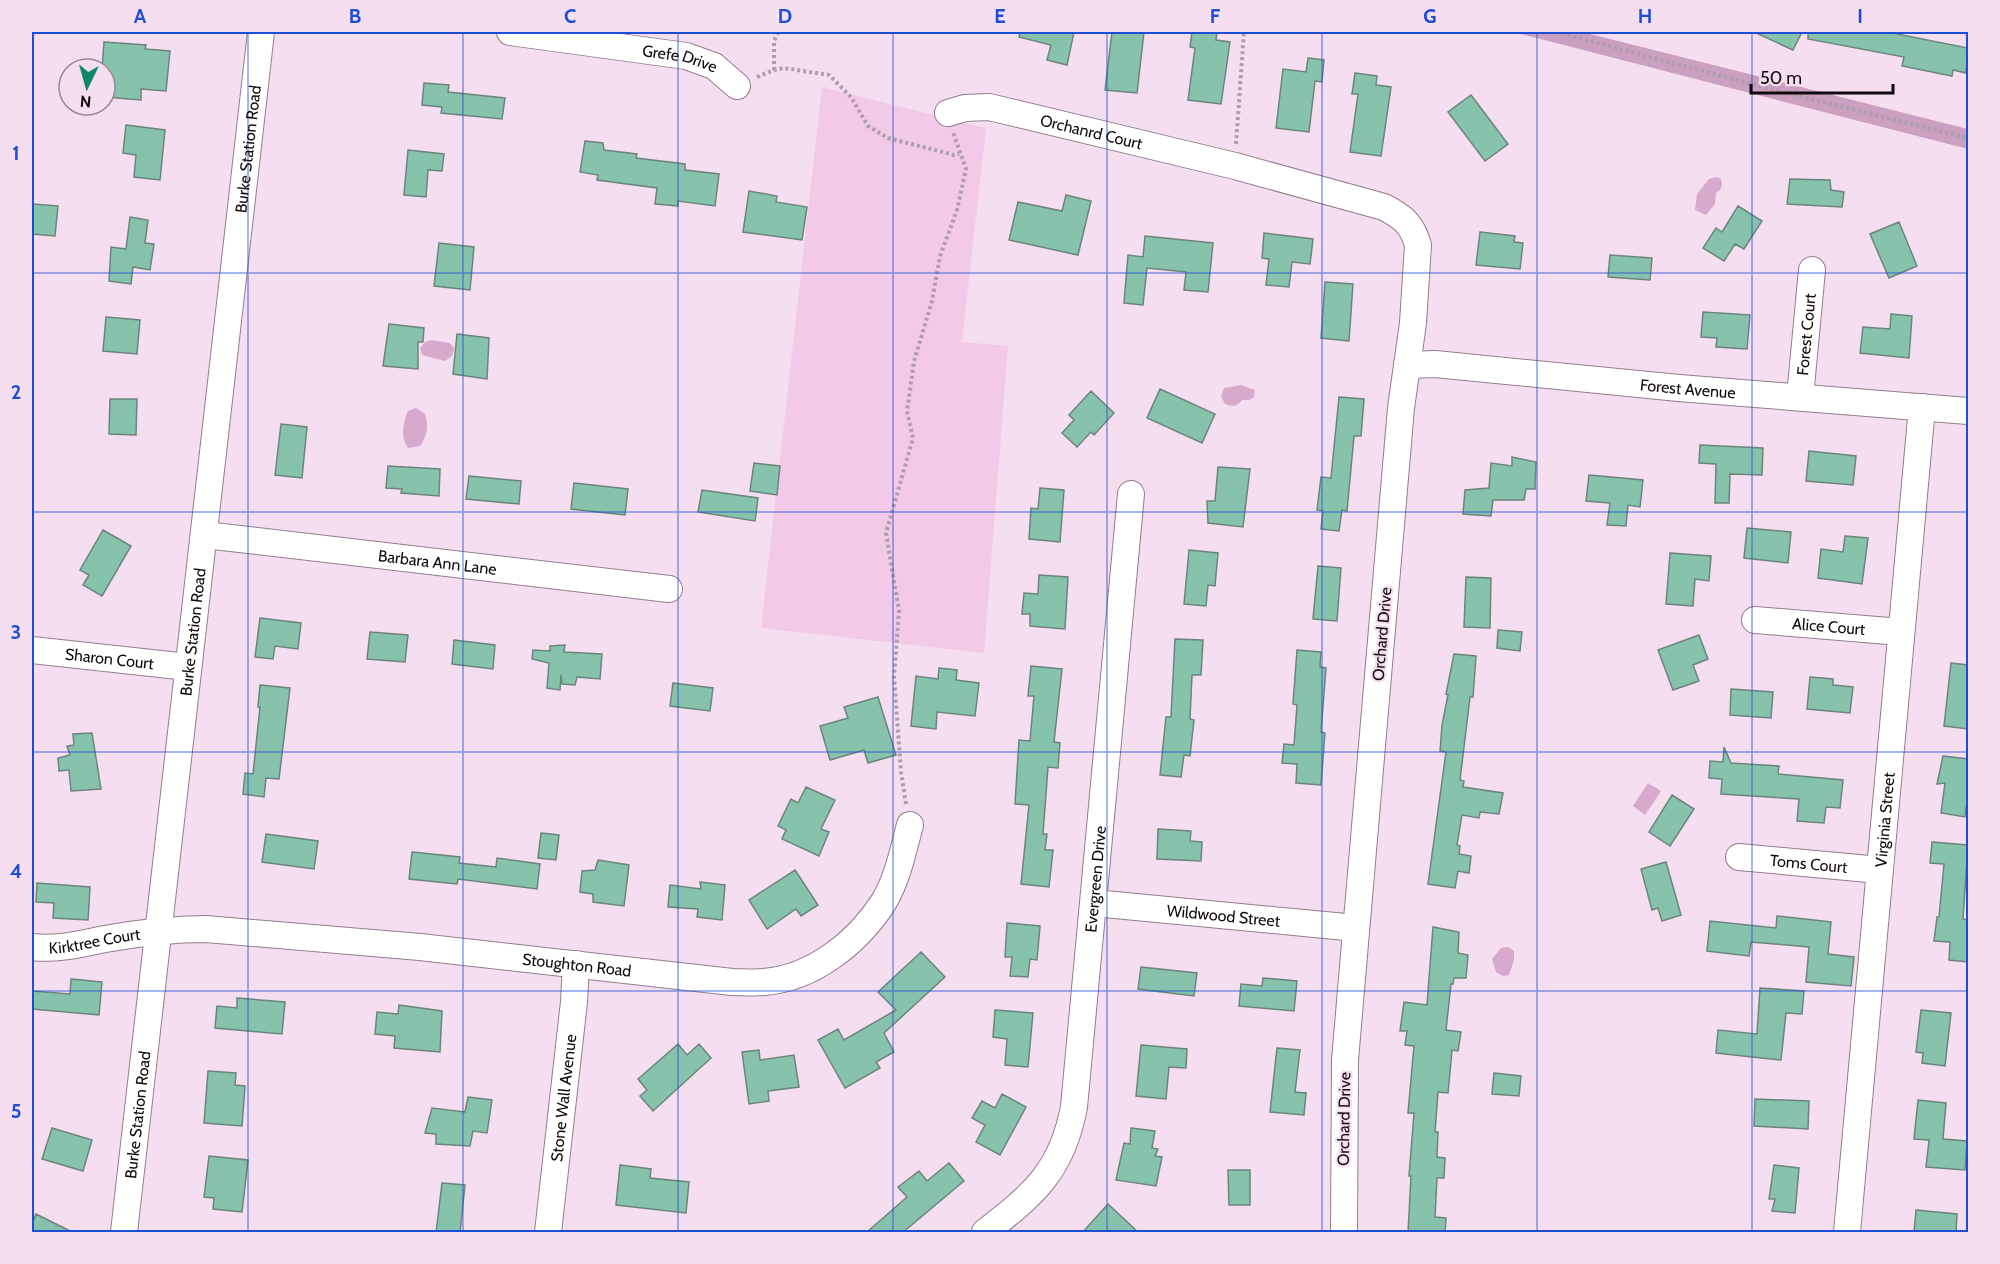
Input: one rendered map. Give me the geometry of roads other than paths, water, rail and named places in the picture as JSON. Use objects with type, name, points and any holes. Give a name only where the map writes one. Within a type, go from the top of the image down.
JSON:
[{"type":"street","name":"Burke Station Road","points":[[124,1233],[188,667],[206,535],[261,32]]},
{"type":"street","name":"Grefe Drive","points":[[510,32],[686,56],[714,66],[737,86]]},
{"type":"street","name":"Orchanrd Court","points":[[948,113],[965,108],[989,107],[1235,166]]},
{"type":"street","name":"Orchard Drive","points":[[1235,166],[1384,207],[1410,223],[1418,245],[1413,323],[1401,408],[1345,1060],[1344,1233]]},
{"type":"street","name":"Forest Court","points":[[1800,397],[1812,270]]},
{"type":"street","name":"Forest Avenue","points":[[1407,365],[1435,364],[1678,388],[1968,411]]},
{"type":"street","name":"Virginia Street","points":[[1847,1233],[1922,407]]},
{"type":"street","name":"Evergreen Drive","points":[[985,1233],[1023,1203],[1044,1181],[1070,1130],[1094,903],[1131,494]]},
{"type":"street","name":"Barbara Ann Lane","points":[[206,535],[669,589]]},
{"type":"street","name":"Alice Court","points":[[1755,620],[1901,632]]},
{"type":"street","name":"Sharon Court","points":[[32,650],[188,667]]},
{"type":"street","name":"Stoughton Road","points":[[159,933],[206,929],[420,947],[732,982],[765,982],[798,974],[834,956],[862,930],[884,902],[898,867],[910,825]]},
{"type":"street","name":"Toms Court","points":[[1739,857],[1880,870]]},
{"type":"street","name":"Wildwood Street","points":[[1094,903],[1356,928]]},
{"type":"street","name":"Kirktree Court","points":[[32,947],[63,948],[122,936],[159,933]]},
{"type":"street","name":"Stone Wall Avenue","points":[[548,1233],[574,1002],[576,964]]}]
